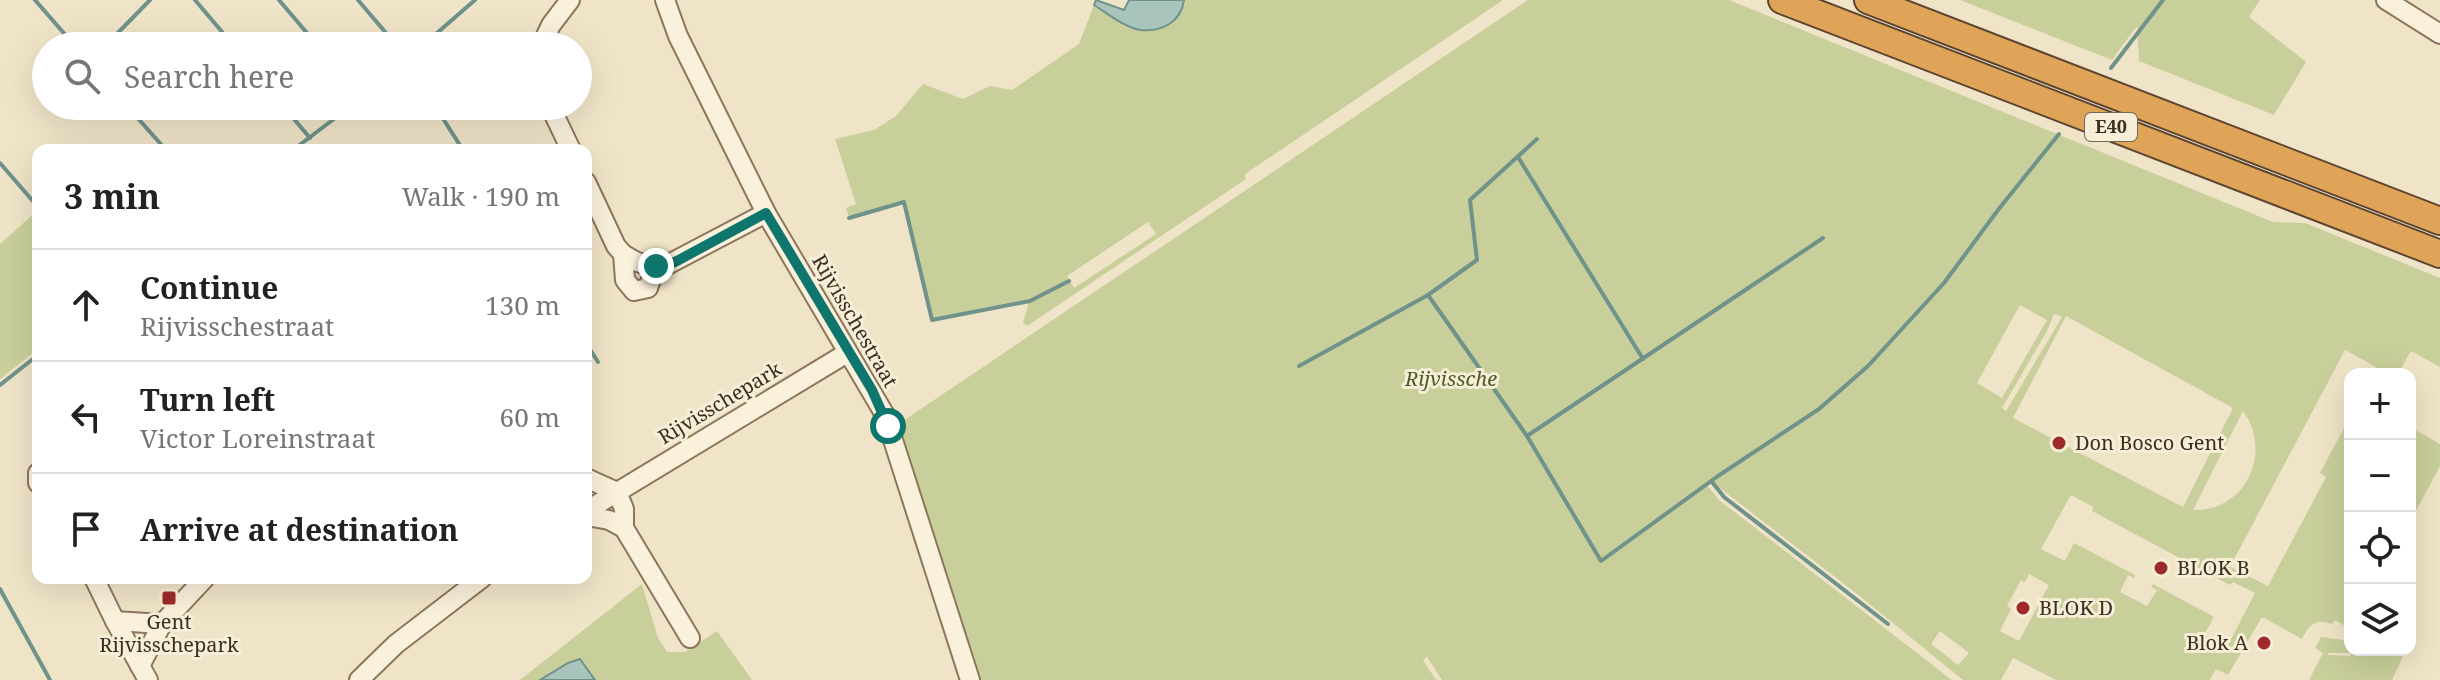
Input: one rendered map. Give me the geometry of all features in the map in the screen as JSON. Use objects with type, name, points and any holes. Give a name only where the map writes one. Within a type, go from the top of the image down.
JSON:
[{"type":"highway","name":"E40","points":[[1782,0],[2440,254]]},
{"type":"highway","name":"E40","points":[[1868,0],[2440,221]]},
{"type":"street","points":[[548,32],[570,0]]},
{"type":"street","name":"Rijvisschestraat","points":[[665,0],[678,36],[766,213],[885,415],[970,680]]},
{"type":"street","points":[[2386,0],[2440,34]]},
{"type":"street","points":[[557,120],[568,144]]},
{"type":"street","points":[[592,195],[616,246],[623,254],[635,261],[656,266],[675,262],[766,213]]},
{"type":"street","points":[[623,254],[625,280],[634,291],[648,288],[656,266]]},
{"type":"street","name":"Rijvisschepark","points":[[592,509],[847,353]]},
{"type":"street","points":[[592,481],[617,492],[624,509],[624,528],[690,638]]},
{"type":"street","name":"Rijvisschepark","points":[[592,515],[624,528]]},
{"type":"street","points":[[97,584],[144,673]]},
{"type":"street","points":[[144,673],[162,624],[199,584]]},
{"type":"street","points":[[359,680],[396,644],[474,584]]},
{"type":"street","points":[[115,621],[162,624]]},
{"type":"green space","points":[[1184,0],[1503,0],[1245,174],[1246,179],[1027,326],[1023,323],[1029,301],[932,320],[904,202],[849,218],[846,208],[856,204],[835,139],[874,130],[896,116],[923,84],[963,99],[990,86],[1012,90],[1079,44],[1094,5],[1139,30],[1183,8]],"holes":[[[1148,222],[1156,234],[1074,288],[1067,276]]]},
{"type":"green space","name":"Rijvissche","points":[[1528,0],[1729,0],[2273,222],[2305,223],[2440,278],[2440,367],[2411,351],[2401,368],[2376,368],[2345,350],[2230,567],[2268,586],[2326,477],[2320,473],[2344,428],[2344,625],[2335,620],[2332,624],[2317,622],[2302,639],[2262,617],[2228,675],[2216,669],[2210,680],[2056,680],[2013,658],[2001,680],[1963,680],[1712,482],[1708,486],[1719,500],[1952,680],[1442,680],[1427,657],[1423,660],[1436,680],[979,680],[897,425]],"holes":[[[2020,305],[2047,320],[2002,398],[1977,383]],[[2054,314],[2062,317],[2006,411],[2002,408]],[[2066,316],[2233,408],[2183,507],[2013,418]],[[2243,411],[2252,427],[2255,444],[2249,477],[2227,501],[2212,508],[2193,510]],[[2071,495],[2093,507],[2092,511],[2230,585],[2233,582],[2255,593],[2227,647],[2204,635],[2214,617],[2153,584],[2151,587],[2157,590],[2147,606],[2120,592],[2128,575],[2134,578],[2135,575],[2074,543],[2065,561],[2041,549]],[[2029,574],[2049,585],[2019,641],[2000,631],[2011,609],[2007,606],[2021,580],[2025,582]],[[1940,631],[1969,653],[1958,665],[1931,644]]]},
{"type":"green space","points":[[1960,0],[2260,0],[2249,17],[2306,62],[2274,115],[2139,61],[2137,26],[2112,60]]},
{"type":"green space","points":[[32,215],[32,354],[0,379],[0,244]]},
{"type":"green space","points":[[2416,430],[2440,444],[2440,466],[2416,511]]},
{"type":"green space","points":[[642,584],[658,638],[667,652],[685,652],[717,631],[752,680],[595,680],[580,659],[540,680],[520,680]]},
{"type":"green space","points":[[2321,637],[2344,640],[2344,653],[2328,655],[2403,656],[2392,680],[2309,680],[2323,653],[2315,648]]},
{"type":"water","points":[[1096,0],[1124,10],[1129,0],[1184,0],[1175,20],[1163,27],[1141,30],[1094,5]]},
{"type":"water","points":[[580,659],[595,680],[540,680],[568,663]]},
{"type":"waterway","points":[[35,0],[63,32]]},
{"type":"waterway","points":[[119,32],[150,0]]},
{"type":"waterway","points":[[195,0],[222,32]]},
{"type":"waterway","points":[[279,0],[306,32]]},
{"type":"waterway","points":[[358,0],[385,32]]},
{"type":"waterway","points":[[438,32],[475,0]]},
{"type":"waterway","points":[[2111,68],[2163,0]]},
{"type":"waterway","points":[[139,120],[161,144]]},
{"type":"waterway","points":[[295,120],[310,138]]},
{"type":"waterway","points":[[301,144],[333,120]]},
{"type":"waterway","points":[[444,120],[459,144]]},
{"type":"waterway","points":[[1537,139],[1470,200],[1477,260],[1428,295],[1527,436],[1601,561],[1718,476],[1819,409],[1868,366],[1944,283],[2059,134]]},
{"type":"waterway","points":[[1518,157],[1643,359]]},
{"type":"waterway","points":[[0,163],[32,200]]},
{"type":"waterway","points":[[849,218],[904,202],[932,320],[1030,301],[1069,281]]},
{"type":"waterway","points":[[1527,436],[1823,238]]},
{"type":"waterway","points":[[1299,366],[1428,295]]},
{"type":"waterway","points":[[592,352],[598,362]]},
{"type":"waterway","points":[[0,385],[32,360]]},
{"type":"waterway","points":[[1712,482],[1724,497],[1888,624]]},
{"type":"waterway","points":[[0,589],[50,680]]},
{"type":"place","name":"Don Bosco Gent","points":[[2059,443]]},
{"type":"place","name":"BLOK B","points":[[2161,568]]},
{"type":"place","name":"Gent Rijvisschepark","points":[[169,598]]},
{"type":"place","name":"BLOK D","points":[[2023,608]]},
{"type":"place","name":"Blok A","points":[[2264,643]]},
{"type":"route","points":[[656,266],[675,262],[766,213],[847,353],[872,390],[888,426]]}]
